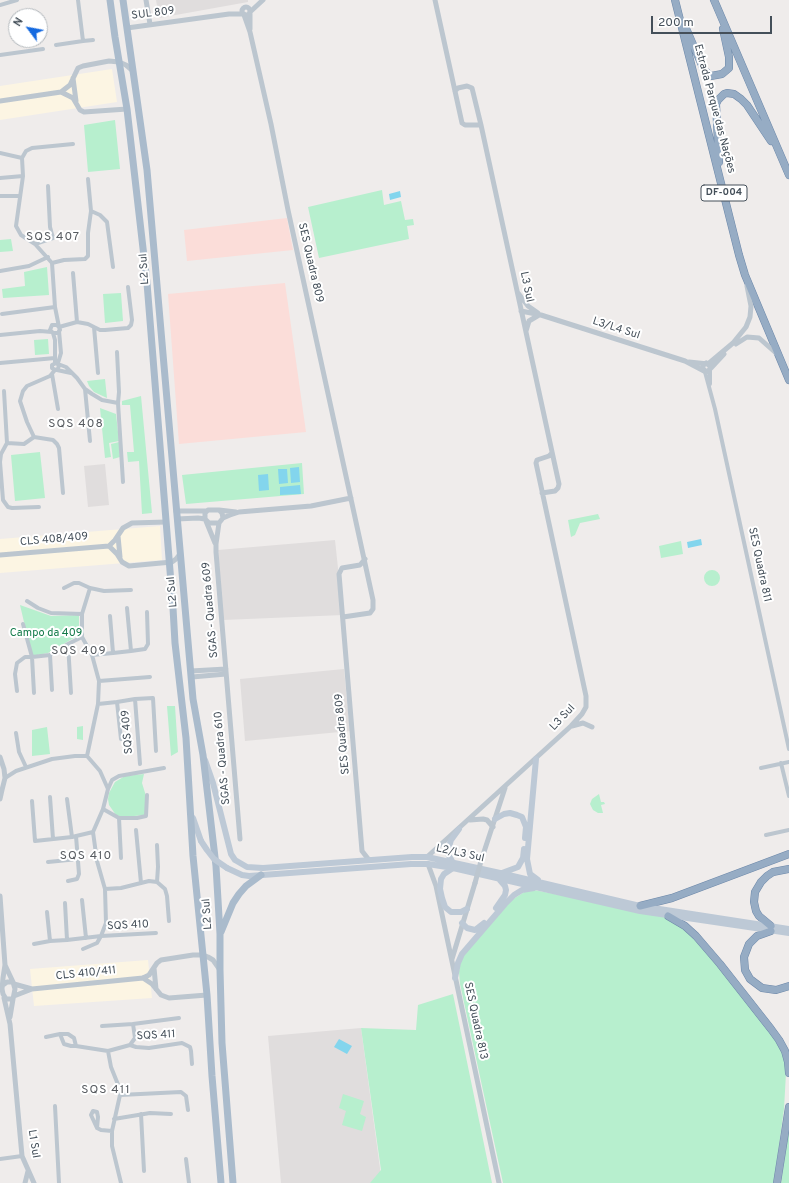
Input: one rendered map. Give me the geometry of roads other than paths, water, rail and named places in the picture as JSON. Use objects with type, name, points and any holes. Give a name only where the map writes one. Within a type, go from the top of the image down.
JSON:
[{"type":"highway","points":[[714,0],[789,175]]},
{"type":"highway","points":[[675,1],[704,70],[711,76],[717,76],[725,73],[730,64],[719,12]]},
{"type":"highway","name":"Estrada Parque das Nações","points":[[675,1],[745,275],[789,380]]},
{"type":"highway","points":[[719,174],[716,110],[718,100],[724,94],[734,94],[747,105],[779,153]]},
{"type":"highway","points":[[640,906],[672,898],[789,854]]},
{"type":"highway","points":[[789,870],[781,870],[767,876],[755,892],[754,902],[756,911],[771,928],[757,936],[749,944],[744,957],[745,970],[750,979],[762,988],[776,990],[789,986]]},
{"type":"highway","points":[[668,916],[685,926],[696,936],[771,1028],[785,1051],[789,1073]]},
{"type":"highway","points":[[777,1183],[789,1107]]},
{"type":"main road","name":"L2 Sul","points":[[111,1],[127,109],[148,295],[161,472],[174,608],[175,642],[186,738],[194,863],[207,995],[222,1183]]},
{"type":"main road","name":"L2 Sul","points":[[122,1],[134,72],[152,218],[193,699],[203,755],[215,851],[220,934],[221,1027],[233,1183]]},
{"type":"main road","points":[[130,136],[134,140],[142,136]]},
{"type":"main road","points":[[132,153],[136,147],[144,149]]},
{"type":"main road","points":[[146,283],[152,285],[157,281]]},
{"type":"main road","points":[[148,295],[152,292],[158,293]]},
{"type":"main road","points":[[156,388],[161,390],[167,387]]},
{"type":"main road","points":[[156,402],[161,397],[168,399]]},
{"type":"main road","points":[[161,472],[168,476],[174,474]]},
{"type":"main road","points":[[163,488],[168,484],[175,485]]},
{"type":"main road","points":[[174,608],[179,606],[185,608]]},
{"type":"main road","name":"L2/L3 Sul","points":[[203,755],[213,783],[231,854],[235,860],[241,864],[254,868],[369,860],[428,861],[543,886],[640,911],[668,916],[789,929]]},
{"type":"main road","points":[[536,759],[527,859],[530,874],[543,886]]},
{"type":"main road","name":"L2/L3 Sul","points":[[190,803],[194,822],[206,850],[214,859],[227,868],[242,875],[249,876],[412,864],[428,861]]},
{"type":"main road","points":[[462,923],[467,928],[475,930],[479,928],[505,895],[505,886],[500,876],[515,868],[521,863],[523,858],[526,827],[522,817],[510,813],[504,814],[495,819]]},
{"type":"main road","points":[[459,829],[448,850],[453,866],[441,879],[440,889],[445,907],[451,912],[461,912],[467,909]]},
{"type":"main road","points":[[220,934],[232,903],[238,894],[261,875]]},
{"type":"main road","points":[[455,978],[458,963],[462,954],[505,904],[514,895],[522,890],[543,886]]},
{"type":"main road","name":"L2/L3 Sul","points":[[543,886],[640,906],[771,928],[789,933]]},
{"type":"main road","points":[[209,1028],[214,1031],[219,1030],[221,1027]]},
{"type":"main road","points":[[210,1041],[216,1038],[222,1043]]},
{"type":"street","points":[[0,2],[17,0]]},
{"type":"street","points":[[78,0],[83,41]]},
{"type":"street","points":[[146,0],[150,24]]},
{"type":"street","points":[[435,0],[456,88],[462,123],[465,125],[479,123]]},
{"type":"street","name":"SUL 809","points":[[127,28],[246,12],[259,1]]},
{"type":"street","name":"SES Quadra 809","points":[[246,12],[250,32]]},
{"type":"street","name":"SES Quadra 809","points":[[246,12],[373,600],[373,610],[370,613],[343,617]]},
{"type":"street","points":[[229,14],[240,18],[248,25]]},
{"type":"street","points":[[56,45],[93,40]]},
{"type":"street","points":[[0,55],[44,49]]},
{"type":"street","points":[[0,101],[61,92],[68,88],[76,70],[80,67],[109,61],[119,62],[126,65],[134,72]]},
{"type":"street","points":[[73,78],[76,101],[80,110],[84,112],[127,109]]},
{"type":"street","name":"L3 Sul","points":[[456,88],[467,86],[472,88],[526,332],[551,455],[559,484],[558,488],[555,490],[542,493]]},
{"type":"street","points":[[61,92],[70,96],[76,101]]},
{"type":"street","points":[[34,437],[21,407],[21,396],[27,386],[46,377],[59,368],[55,358],[58,347],[59,329],[55,308],[52,264],[48,257],[35,244],[21,235],[17,229],[16,223],[19,196],[23,176],[22,158],[26,151],[32,148],[73,144]]},
{"type":"street","points":[[0,153],[22,158]]},
{"type":"street","points":[[0,178],[23,176]]},
{"type":"street","points":[[52,264],[64,260],[85,259],[87,257],[89,252],[88,233],[91,211],[88,179]]},
{"type":"street","points":[[35,244],[53,238],[50,227],[48,186]]},
{"type":"street","points":[[0,196],[19,196]]},
{"type":"street","points":[[91,211],[100,215],[108,222],[113,267]]},
{"type":"street","points":[[0,271],[29,266],[48,257]]},
{"type":"street","points":[[73,273],[77,322]]},
{"type":"street","points":[[708,368],[733,343],[742,332],[750,317],[751,306],[745,275]]},
{"type":"street","points":[[0,335],[40,331],[57,333],[59,329],[77,322],[105,330],[128,328],[130,327],[132,320],[128,287]]},
{"type":"street","points":[[517,292],[528,306],[540,314],[529,321],[526,332]]},
{"type":"street","points":[[2,314],[55,308]]},
{"type":"street","points":[[55,308],[50,330],[53,333],[60,356],[57,363]]},
{"type":"street","name":"L3/L4 Sul","points":[[520,308],[708,368]]},
{"type":"street","points":[[40,331],[57,325],[59,329]]},
{"type":"street","points":[[94,326],[98,373]]},
{"type":"street","points":[[708,368],[736,344],[747,337],[759,338],[777,354]]},
{"type":"street","points":[[117,352],[119,392],[118,403],[123,482]]},
{"type":"street","points":[[0,363],[55,358]]},
{"type":"street","points":[[57,363],[66,367],[84,389],[102,400],[118,403]]},
{"type":"street","name":"SES Quadra 811","points":[[708,368],[710,386],[789,749]]},
{"type":"street","points":[[54,371],[71,373]]},
{"type":"street","points":[[54,371],[58,409]]},
{"type":"street","points":[[84,389],[90,441]]},
{"type":"street","points":[[4,391],[7,443],[1,454],[0,462],[3,500],[12,508],[39,507]]},
{"type":"street","points":[[7,443],[24,444],[34,437],[53,440],[59,448],[63,493]]},
{"type":"street","name":"L3 Sul","points":[[428,861],[459,829],[571,726],[586,707],[586,696],[536,462],[539,459],[551,455]]},
{"type":"street","points":[[177,515],[206,520],[212,524],[219,523],[223,518],[230,514],[239,512],[311,506],[351,498]]},
{"type":"street","points":[[177,515],[206,511],[210,509],[239,512]]},
{"type":"street","points":[[219,510],[222,513],[223,518]]},
{"type":"street","points":[[206,511],[206,520]]},
{"type":"street","name":"SGAS - Quadra 609","points":[[206,520],[216,544]]},
{"type":"street","points":[[166,522],[132,523],[123,528],[109,546],[122,562],[129,566],[170,562],[175,560],[180,554]]},
{"type":"street","name":"SGAS - Quadra 609","points":[[219,523],[216,544],[226,672]]},
{"type":"street","points":[[118,536],[120,558]]},
{"type":"street","name":"CLS 408/409","points":[[0,555],[109,546]]},
{"type":"street","points":[[365,559],[360,565],[367,570]]},
{"type":"street","name":"SES Quadra 809","points":[[360,565],[342,568],[339,571],[362,851]]},
{"type":"street","points":[[64,588],[74,583],[79,583],[90,588],[104,591],[131,590]]},
{"type":"street","points":[[87,756],[98,704],[100,681],[92,655],[82,637],[82,614],[90,588]]},
{"type":"street","points":[[27,602],[51,613],[82,614]]},
{"type":"street","points":[[127,608],[131,651]]},
{"type":"street","points":[[92,655],[145,649],[148,644],[147,612]]},
{"type":"street","points":[[110,616],[113,653]]},
{"type":"street","points":[[23,624],[32,657],[34,693]]},
{"type":"street","points":[[16,691],[15,674],[17,663],[25,657],[50,655],[82,637]]},
{"type":"street","points":[[68,644],[71,693]]},
{"type":"street","points":[[50,655],[52,690]]},
{"type":"street","points":[[191,674],[226,672]]},
{"type":"street","name":"SGAS - Quadra 610","points":[[226,672],[240,839]]},
{"type":"street","points":[[100,681],[150,677]]},
{"type":"street","name":"SQS 409","points":[[98,704],[153,698],[156,752]]},
{"type":"street","name":"SQS 409","points":[[135,699],[140,764]]},
{"type":"street","name":"SQS 409","points":[[117,702],[121,739]]},
{"type":"street","points":[[571,726],[583,723],[592,727]]},
{"type":"street","points":[[16,733],[19,752],[26,767]]},
{"type":"street","points":[[5,778],[16,771],[52,759],[87,756],[100,771],[108,790]]},
{"type":"street","points":[[0,757],[5,778],[0,799]]},
{"type":"street","points":[[761,768],[789,762]]},
{"type":"street","points":[[781,763],[789,796]]},
{"type":"street","points":[[32,801],[35,841],[93,832],[103,809],[112,780],[119,776],[164,768]]},
{"type":"street","points":[[4,769],[16,771]]},
{"type":"street","points":[[451,960],[505,787]]},
{"type":"street","points":[[103,809],[118,818],[146,816],[147,795]]},
{"type":"street","points":[[50,797],[53,839]]},
{"type":"street","points":[[67,799],[78,859],[78,877],[74,880],[68,881]]},
{"type":"street","points":[[118,818],[120,858]]},
{"type":"street","points":[[468,821],[483,819],[487,820],[493,827]]},
{"type":"street","points":[[136,830],[142,882]]},
{"type":"street","points":[[766,834],[789,830]]},
{"type":"street","name":"SQS 410","points":[[83,949],[97,943],[106,923],[105,890],[93,832]]},
{"type":"street","points":[[157,845],[157,882]]},
{"type":"street","points":[[357,861],[362,851],[369,860]]},
{"type":"street","points":[[48,862],[78,859]]},
{"type":"street","name":"SES Quadra 813","points":[[428,861],[436,886],[499,1183]]},
{"type":"street","points":[[105,890],[130,887],[142,882],[157,882],[165,889],[169,921]]},
{"type":"street","points":[[0,896],[5,964],[3,985],[8,982],[14,983]]},
{"type":"street","points":[[82,900],[86,938]]},
{"type":"street","points":[[65,904],[67,940]]},
{"type":"street","points":[[47,912],[50,941]]},
{"type":"street","name":"SQS 410","points":[[34,944],[101,936],[156,933]]},
{"type":"street","points":[[143,978],[148,975],[162,960],[203,955],[211,959],[220,970]]},
{"type":"street","points":[[5,964],[14,983]]},
{"type":"street","points":[[154,967],[156,989]]},
{"type":"street","points":[[3,978],[0,982],[0,992],[8,1014]]},
{"type":"street","points":[[143,978],[149,981],[162,995],[169,998],[207,995]]},
{"type":"street","name":"CLS 410/411","points":[[14,997],[32,989],[143,978]]},
{"type":"street","name":"CLS 410/411","points":[[14,983],[32,989]]},
{"type":"street","name":"L1 Sul","points":[[14,983],[14,997],[10,1010],[10,1024],[22,1156],[34,1183]]},
{"type":"street","name":"L1 Sul","points":[[3,985],[4,998],[10,1024]]},
{"type":"street","points":[[4,998],[8,1000],[14,997]]},
{"type":"street","name":"SQS 411","points":[[102,1026],[133,1024],[179,1018]]},
{"type":"street","name":"SQS 411","points":[[130,1045],[135,1038],[133,1024]]},
{"type":"street","name":"SQS 411","points":[[60,1034],[64,1044],[108,1051],[130,1045],[139,1048],[182,1043],[190,1047],[192,1064]]},
{"type":"street","points":[[46,1037],[68,1034],[74,1038],[76,1046]]},
{"type":"street","points":[[108,1051],[111,1067],[119,1087],[120,1095],[112,1131],[112,1146],[121,1183]]},
{"type":"street","points":[[120,1095],[181,1092],[186,1096],[188,1110]]},
{"type":"street","points":[[55,1106],[59,1183]]},
{"type":"street","points":[[114,1119],[150,1113],[171,1114]]},
{"type":"street","points":[[141,1114],[144,1171]]},
{"type":"street","points":[[97,1128],[112,1131]]},
{"type":"street","points":[[0,1159],[22,1156]]},
{"type":"street","points":[[186,1159],[189,1183]]},
{"type":"street","name":"L1 Sul","points":[[25,1183],[28,1171]]},
{"type":"water","points":[[400,191],[401,197],[390,200],[389,194]]},
{"type":"water","points":[[299,467],[300,482],[291,483],[290,468]]},
{"type":"water","points":[[278,469],[287,469],[288,483],[279,484]]},
{"type":"water","points":[[268,474],[269,490],[259,491],[258,475]]},
{"type":"water","points":[[300,485],[301,494],[280,495],[280,487]]},
{"type":"water","points":[[701,539],[702,545],[688,548],[687,542]]},
{"type":"water","points":[[339,1039],[352,1046],[347,1054],[334,1047]]},
{"type":"district","name":"SQS 407","points":[[53,238]]},
{"type":"district","name":"SQS 408","points":[[76,425]]},
{"type":"district","name":"SQS 409","points":[[79,652]]},
{"type":"district","name":"SQS 410","points":[[86,857]]},
{"type":"district","name":"SQS 411","points":[[106,1091]]},
{"type":"park label","name":"Campo da 409","points":[[46,634]]}]
